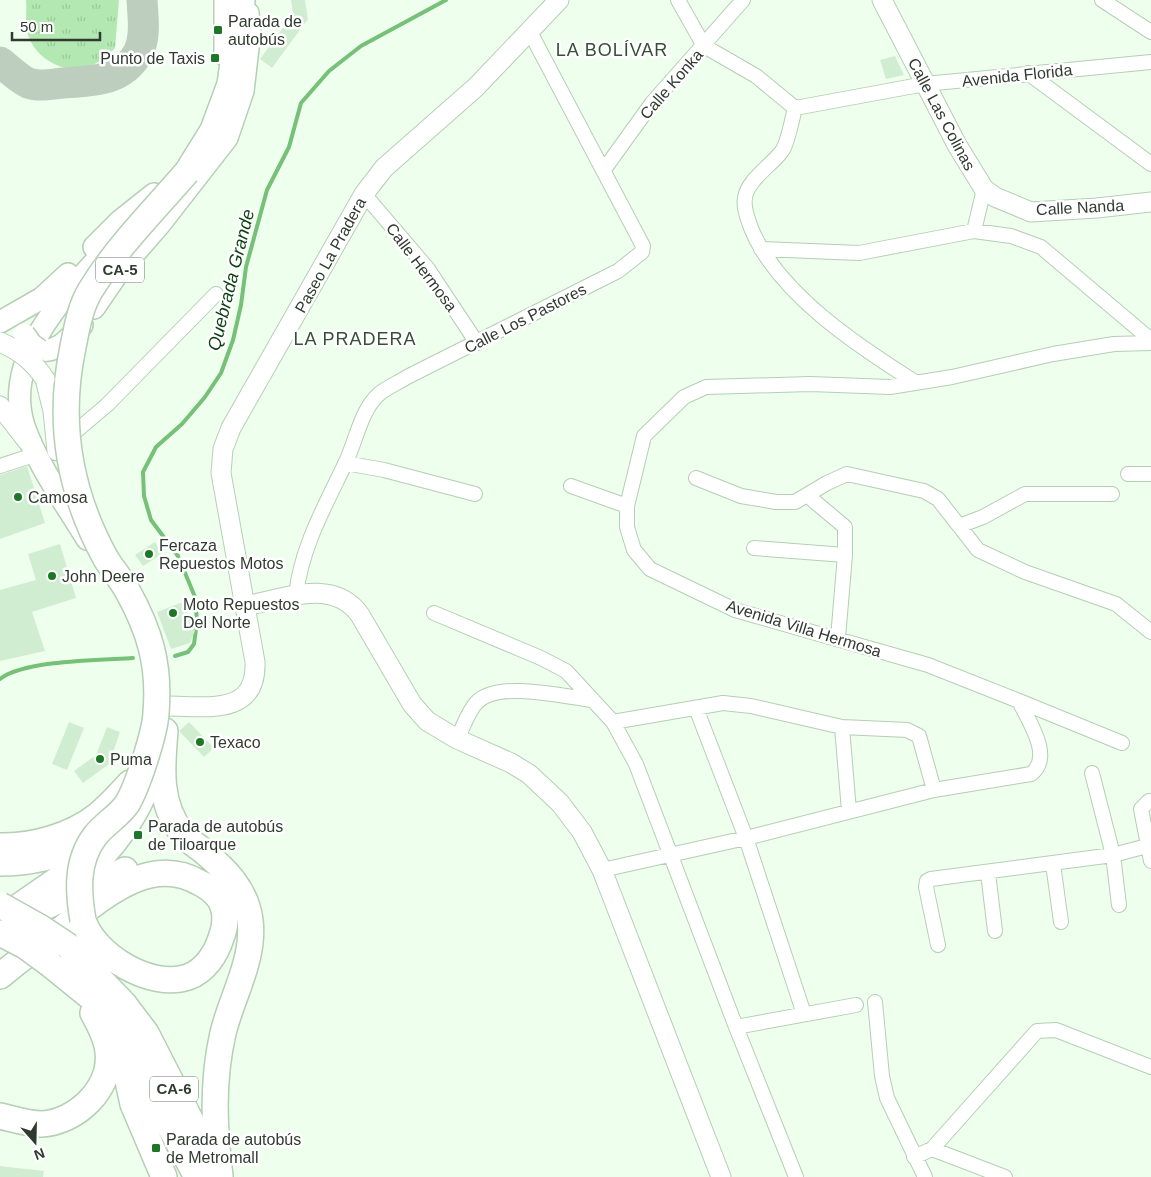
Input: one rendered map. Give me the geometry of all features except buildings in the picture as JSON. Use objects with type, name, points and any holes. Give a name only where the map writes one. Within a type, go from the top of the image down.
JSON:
[{"type":"highway","points":[[229,0],[234,14],[237,38]]},
{"type":"highway","points":[[0,863],[18,863],[45,859],[95,836],[114,820],[128,803],[148,750],[156,716],[157,689],[154,654],[146,626],[97,541],[76,488],[68,453],[66,376],[82,308],[90,292],[110,262],[186,172],[213,130],[227,94],[235,64],[237,38],[244,0]]},
{"type":"highway","points":[[165,731],[162,769],[163,790],[170,812],[182,834],[222,866],[235,880],[244,895],[250,919],[251,944],[223,1033],[215,1083],[214,1122],[220,1177]]},
{"type":"highway","points":[[0,846],[47,840],[82,825],[98,815],[130,783]]},
{"type":"highway","points":[[0,976],[100,900],[125,884],[145,876],[165,874],[189,876],[205,885],[219,898],[225,913],[224,931],[217,951],[203,968],[188,977],[169,980],[144,975],[121,964],[92,940],[83,920],[78,891],[82,862],[95,836]]},
{"type":"highway","points":[[45,907],[132,867],[151,863],[179,863],[206,873],[227,894],[234,910],[235,929],[229,948],[217,971],[206,981],[176,992],[153,990],[122,979],[70,948]]},
{"type":"highway","name":"CA-6","points":[[0,906],[41,928],[70,948],[136,1017],[220,1177]]},
{"type":"highway","points":[[0,948],[7,924]]},
{"type":"highway","name":"CA-6","points":[[7,924],[25,946],[66,976],[107,1014],[116,1026],[197,1177]]},
{"type":"highway","points":[[0,1105],[31,1114],[50,1114],[64,1109],[79,1098],[90,1085],[95,1068],[96,1053],[92,1033],[66,976]]},
{"type":"highway","points":[[0,1116],[41,1124],[60,1121],[86,1106],[96,1094],[104,1078],[108,1052],[97,1020],[66,976]]},
{"type":"highway","points":[[116,1026],[133,1104],[164,1177]]},
{"type":"main road","name":"CA-5","points":[[130,783],[141,751],[150,709],[148,672],[139,636],[114,585],[35,452],[24,424],[20,403],[20,384],[24,366],[37,336],[62,298],[186,155],[214,107],[225,67],[225,0]]},
{"type":"main road","name":"CA-5","points":[[0,938],[7,924],[45,907],[98,864],[129,825],[142,805],[153,781],[165,731],[167,706],[165,678],[152,622],[143,602],[119,563],[84,490],[78,464],[75,432],[78,373],[83,339],[92,315],[106,289],[227,138],[243,91],[250,31],[244,0]]},
{"type":"main road","points":[[0,322],[36,301],[63,278],[120,221],[154,194]]},
{"type":"main road","points":[[36,301],[22,322],[24,334],[31,344],[40,350],[48,351],[58,348],[92,315]]},
{"type":"main road","points":[[7,924],[72,867],[95,844],[130,783]]},
{"type":"street","name":"Paseo La Pradera","points":[[167,706],[226,706],[242,699],[248,693],[255,673],[221,473],[223,449],[248,396],[364,194],[384,168],[476,87],[559,0]]},
{"type":"street","points":[[678,0],[704,46],[756,76],[795,108],[783,150],[757,176],[744,197],[746,214],[761,249],[789,283],[832,325],[915,382]]},
{"type":"street","name":"Calle Konka","points":[[603,171],[652,102],[704,46],[743,0]]},
{"type":"street","name":"Calle Las Colinas","points":[[882,0],[925,84],[984,189],[974,231]]},
{"type":"street","points":[[1105,1],[1151,32]]},
{"type":"street","name":"Calle Los Pastores","points":[[296,595],[299,572],[308,545],[330,492],[346,464],[362,420],[377,395],[407,377],[618,271],[642,252],[643,246],[530,32]]},
{"type":"street","name":"Avenida Florida","points":[[795,108],[925,84],[1151,62]]},
{"type":"street","points":[[1028,74],[1151,164]]},
{"type":"street","name":"Calle Nanda","points":[[984,189],[995,197],[1032,212],[1151,202]]},
{"type":"street","name":"Calle Hermosa","points":[[364,194],[428,269],[477,343]]},
{"type":"street","points":[[761,249],[859,252],[974,231],[1012,236],[1041,248],[1151,341]]},
{"type":"street","points":[[75,432],[107,405],[216,294]]},
{"type":"street","name":"Avenida Villa Hermosa","points":[[1122,744],[928,665],[735,610],[650,569],[634,550],[627,527],[626,506],[644,436],[684,397],[706,387],[801,384],[890,387],[952,377],[1053,354],[1105,345],[1151,341]]},
{"type":"street","points":[[0,342],[19,351],[34,363],[45,379],[53,410],[57,450],[71,491],[80,508],[119,563]]},
{"type":"street","points":[[0,406],[35,452],[0,466]]},
{"type":"street","points":[[346,464],[384,470],[474,494]]},
{"type":"street","points":[[696,478],[741,496],[776,502],[795,502],[827,483],[847,474],[924,491],[938,499],[978,550],[1025,572],[1116,604],[1151,632]]},
{"type":"street","points":[[1128,474],[1151,474]]},
{"type":"street","points":[[571,486],[626,506]]},
{"type":"street","points":[[959,526],[983,517],[1025,494],[1112,494]]},
{"type":"street","points":[[808,496],[844,527],[845,555],[838,638]]},
{"type":"street","points":[[754,548],[845,555]]},
{"type":"street","points":[[245,606],[296,595],[331,594],[343,598],[352,605],[412,704],[436,728],[511,762],[545,788],[572,818],[602,870],[721,1177]]},
{"type":"street","points":[[434,612],[541,658],[566,671],[613,722],[636,764],[736,1027],[796,1177]]},
{"type":"street","points":[[457,739],[475,704],[488,696],[518,691],[593,700]]},
{"type":"street","points":[[602,870],[672,856],[934,790],[1030,774],[1036,770],[1040,753],[1038,739],[1019,701]]},
{"type":"street","points":[[613,722],[723,703],[751,706],[842,727],[908,730],[916,732],[919,736],[934,790]]},
{"type":"street","points":[[696,708],[746,838],[804,1014]]},
{"type":"street","points":[[842,727],[849,811]]},
{"type":"street","points":[[1092,773],[1113,855],[1118,905]]},
{"type":"street","points":[[1149,801],[1141,810],[1151,861]]},
{"type":"street","points":[[938,945],[927,881],[930,879],[988,873],[1113,855],[1147,846]]},
{"type":"street","points":[[1052,864],[1061,922]]},
{"type":"street","points":[[988,873],[995,931]]},
{"type":"street","points":[[875,1002],[882,1076],[887,1098],[925,1177]]},
{"type":"street","points":[[736,1027],[856,1005]]},
{"type":"street","points":[[914,1157],[932,1149],[1037,1031],[1056,1030],[1151,1067]]},
{"type":"street","points":[[932,1149],[1005,1177]]},
{"type":"green space","points":[[26,0],[119,0],[115,48],[103,60],[90,66],[90,69],[70,69],[51,62],[36,50],[31,42],[26,28]]},
{"type":"waterway","name":"Quebrada Grande","points":[[175,656],[188,652],[194,644],[197,621],[195,597],[178,556],[151,520],[144,496],[143,472],[156,447],[182,424],[205,397],[221,373],[233,340],[241,305],[246,267],[267,190],[289,147],[301,103],[329,71],[361,46],[446,0]]},
{"type":"waterway","name":"Quebrada Grande","points":[[0,679],[11,673],[44,665],[133,658]]},
{"type":"taxiway","points":[[0,62],[24,81],[36,85],[95,80],[115,75],[131,63],[141,47],[143,27],[142,0]]},
{"type":"place","name":"Parada de autobús","points":[[218,30]]},
{"type":"place","name":"Punto de Taxis","points":[[215,58]]},
{"type":"place","name":"Camosa","points":[[18,497]]},
{"type":"place","name":"Fercaza Repuestos Motos","points":[[149,554]]},
{"type":"place","name":"John Deere","points":[[52,576]]},
{"type":"place","name":"Moto Repuestos Del Norte","points":[[173,613]]},
{"type":"place","name":"Texaco","points":[[200,742]]},
{"type":"place","name":"Puma","points":[[100,759]]},
{"type":"place","name":"Parada de autobús de Tiloarque","points":[[138,835]]},
{"type":"place","name":"Parada de autobús de Metromall","points":[[156,1148]]},
{"type":"district","name":"LA BOLÍVAR","points":[[612,50]]},
{"type":"district","name":"LA PRADERA","points":[[355,339]]}]
